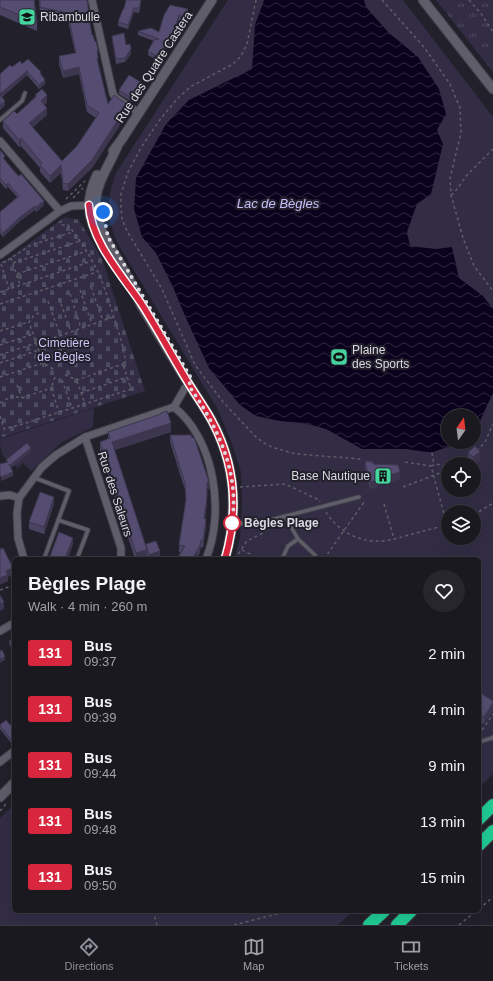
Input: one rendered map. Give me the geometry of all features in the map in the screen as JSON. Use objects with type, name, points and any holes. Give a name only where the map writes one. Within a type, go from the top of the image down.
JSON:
[{"type":"highway","points":[[481,817],[493,806]]},
{"type":"highway","points":[[481,843],[493,831]]},
{"type":"highway","points":[[369,925],[382,913]]},
{"type":"highway","points":[[397,925],[409,913]]},
{"type":"street","points":[[92,0],[113,94],[116,98],[139,113]]},
{"type":"street","name":"Rue des Quatre Castera","points":[[93,205],[89,197],[102,165],[116,148],[212,0]]},
{"type":"street","points":[[423,0],[493,89]]},
{"type":"street","points":[[0,141],[58,208]]},
{"type":"street","name":"Rue des Quatre Castera","points":[[93,205],[99,185],[116,148]]},
{"type":"street","points":[[0,255],[58,208],[93,205],[91,222],[94,229],[124,280],[141,304],[189,386],[202,404],[219,435],[228,462],[233,488],[234,505],[230,539],[226,557]]},
{"type":"street","points":[[23,557],[18,538],[17,512],[19,498],[42,467],[56,455],[85,437],[174,407],[185,388],[189,386]]},
{"type":"street","points":[[174,407],[190,422],[207,458],[213,477],[214,519],[206,557]]},
{"type":"street","name":"Rue des Saleurs","points":[[85,437],[121,548],[121,557]]},
{"type":"street","points":[[0,496],[10,495],[19,498]]},
{"type":"street","points":[[0,631],[12,624]]},
{"type":"street","points":[[1,758],[12,752]]},
{"type":"street","points":[[0,797],[12,785]]},
{"type":"street","points":[[0,804],[12,792]]},
{"type":"lane","points":[[0,120],[22,101],[25,93]]},
{"type":"lane","points":[[34,478],[69,491],[45,557]]},
{"type":"lane","points":[[232,522],[250,524],[359,497]]},
{"type":"lane","points":[[285,516],[298,539],[315,555]]},
{"type":"lane","points":[[58,520],[88,530],[78,557]]},
{"type":"lane","points":[[283,557],[288,546],[298,539]]},
{"type":"lane","points":[[481,741],[493,737]]},
{"type":"path","points":[[256,0],[247,44],[241,56],[233,64],[190,87],[177,99],[142,146],[128,172],[121,194],[122,219],[127,231],[148,263],[162,290],[195,365],[224,403],[256,437],[273,447],[296,454],[361,459]]},
{"type":"path","points":[[382,0],[424,47],[450,84],[460,108],[461,133],[450,178],[451,195],[463,238],[474,266],[493,291]]},
{"type":"path","points":[[469,0],[482,15],[493,32]]},
{"type":"path","points":[[451,195],[493,149]]},
{"type":"path","points":[[58,208],[86,180],[93,184]]},
{"type":"path","points":[[60,225],[68,225],[80,241],[98,272],[114,317],[126,360],[123,364],[77,380],[65,375]]},
{"type":"path","points":[[9,289],[1,264],[31,245],[73,232]]},
{"type":"path","points":[[13,263],[80,241]]},
{"type":"path","points":[[17,274],[86,251]]},
{"type":"path","points":[[11,258],[20,285]]},
{"type":"path","points":[[0,292],[92,261]]},
{"type":"path","points":[[0,304],[98,272]]},
{"type":"path","points":[[91,287],[103,321]]},
{"type":"path","points":[[80,290],[92,324]]},
{"type":"path","points":[[70,294],[81,328]]},
{"type":"path","points":[[59,298],[71,332]]},
{"type":"path","points":[[48,301],[60,335]]},
{"type":"path","points":[[0,331],[29,322],[34,315],[39,313]]},
{"type":"path","points":[[48,340],[114,317]]},
{"type":"path","points":[[29,322],[43,363],[53,370]]},
{"type":"path","points":[[0,345],[33,334]]},
{"type":"path","points":[[0,354],[36,343]]},
{"type":"path","points":[[0,363],[38,350]]},
{"type":"path","points":[[0,377],[43,363]]},
{"type":"path","points":[[0,416],[4,429],[131,389],[123,364]]},
{"type":"path","points":[[55,377],[51,388],[59,412]]},
{"type":"path","points":[[81,393],[127,377]]},
{"type":"path","points":[[62,380],[72,408]]},
{"type":"path","points":[[77,380],[84,404]]},
{"type":"path","points":[[17,385],[22,398]]},
{"type":"path","points":[[0,403],[12,396],[22,398],[51,388]]},
{"type":"path","points":[[474,453],[485,442],[493,424]]},
{"type":"path","points":[[432,453],[434,464]]},
{"type":"path","points":[[405,462],[431,466],[434,464],[441,464]]},
{"type":"path","points":[[431,466],[442,505]]},
{"type":"path","points":[[403,487],[441,473]]},
{"type":"path","points":[[233,488],[285,484],[319,500],[330,519],[344,531],[354,536],[374,542],[394,539],[441,527]]},
{"type":"path","points":[[325,557],[364,501]]},
{"type":"path","points":[[481,511],[493,503]]},
{"type":"path","points":[[384,504],[394,539]]},
{"type":"path","points":[[236,557],[247,541],[265,532],[267,529],[267,520]]},
{"type":"path","points":[[242,550],[250,554],[251,557]]},
{"type":"path","points":[[0,590],[11,586]]},
{"type":"path","points":[[481,732],[493,714]]},
{"type":"path","points":[[481,907],[493,897]]},
{"type":"path","points":[[154,913],[157,925]]},
{"type":"path","points":[[234,925],[281,913]]},
{"type":"path","points":[[459,925],[474,913]]},
{"type":"green space","name":"Lac de Bègles","points":[[228,0],[403,0],[493,117],[493,774],[481,786],[481,557],[235,557],[240,538],[242,505],[241,472],[231,441],[217,408],[118,244],[109,217],[110,192],[116,173]]},
{"type":"green space","points":[[436,0],[493,0],[493,72]]},
{"type":"green space","name":"Cimetière de Bègles","points":[[65,217],[79,220],[102,259],[145,391],[0,438],[0,262],[6,260]]},
{"type":"green space","points":[[94,408],[93,427],[62,442],[31,471],[23,463],[18,468],[2,453],[0,439]]},
{"type":"green space","points":[[12,807],[12,913],[351,913],[338,925],[0,925],[0,818]]},
{"type":"water","name":"Lac de Bègles","points":[[264,0],[364,0],[366,7],[388,32],[418,57],[439,89],[446,114],[437,130],[443,144],[431,194],[417,204],[407,232],[410,246],[436,249],[452,247],[459,278],[483,296],[493,309],[493,393],[481,419],[481,409],[441,409],[442,449],[433,452],[426,452],[406,449],[362,449],[326,429],[303,423],[280,421],[256,416],[240,405],[209,368],[173,287],[156,253],[142,237],[134,209],[136,178],[166,124],[189,100],[252,69],[255,25]]},
{"type":"building","points":[[0,0],[34,0],[37,22],[0,7]]},
{"type":"building","points":[[40,0],[87,0],[92,35],[95,42],[96,41],[98,50],[97,59],[108,104],[114,95],[129,106],[124,113],[123,112],[92,160],[68,184],[63,183],[61,165],[50,176],[40,165],[42,163],[21,138],[19,140],[3,121],[14,111],[17,114],[37,96],[35,95],[42,89],[47,95],[41,101],[47,108],[29,123],[62,161],[77,146],[99,113],[87,105],[79,67],[63,71],[59,56],[76,53],[68,13],[40,7]]},
{"type":"building","points":[[126,0],[141,0],[139,8],[134,8],[128,25],[118,22]]},
{"type":"building","points":[[170,5],[188,9],[183,17],[179,15],[170,43],[167,42],[158,57],[148,51],[154,40],[159,39],[138,31],[151,28],[159,32],[164,15]]},
{"type":"building","points":[[124,33],[126,45],[130,44],[131,49],[125,58],[116,59],[112,36]]},
{"type":"building","points":[[28,59],[41,72],[40,73],[45,80],[39,85],[27,71],[0,94],[0,74],[10,65],[12,67],[20,61],[22,64]]},
{"type":"building","points":[[129,75],[142,83],[132,98],[119,90]]},
{"type":"building","points":[[0,95],[5,101],[0,105]]},
{"type":"building","points":[[0,150],[5,156],[3,158],[17,175],[19,176],[21,174],[44,201],[20,217],[3,233],[0,229],[0,212],[19,196],[8,183],[6,185],[0,178]]},
{"type":"building","points":[[167,411],[171,423],[112,442],[147,550],[136,553],[100,442],[110,438],[108,432]]},
{"type":"building","points":[[170,435],[191,435],[192,438],[194,437],[209,482],[207,482],[207,497],[204,518],[206,519],[203,541],[201,540],[199,548],[193,557],[178,557],[185,546],[179,545],[186,499],[185,483]]},
{"type":"building","points":[[27,443],[31,448],[10,465],[9,464],[13,472],[1,477],[0,464],[8,462],[6,460]]},
{"type":"building","points":[[472,449],[478,449],[480,452],[473,457],[468,452]]},
{"type":"building","points":[[365,461],[373,462],[373,464],[398,465],[400,472],[370,482]]},
{"type":"building","points":[[40,492],[54,497],[44,527],[29,522]]},
{"type":"building","points":[[59,532],[73,538],[66,557],[50,557]]},
{"type":"building","points":[[156,541],[160,551],[149,555],[146,544]]},
{"type":"building","points":[[3,548],[12,568],[6,571],[8,575],[0,578],[0,549]]},
{"type":"building","points":[[0,595],[4,602],[0,604]]},
{"type":"building","points":[[2,650],[5,657],[0,659],[0,651]]},
{"type":"building","points":[[481,693],[493,701],[484,717],[481,715]]},
{"type":"building","points":[[6,720],[10,725],[12,724],[12,739],[11,740],[0,725]]},
{"type":"bus line","name":"131","points":[[89,205],[91,222],[100,240],[124,280],[141,304],[189,386],[202,404],[219,435],[232,476],[234,505],[231,532],[226,557]]},
{"type":"place","name":"Ribambulle","points":[[27,17]]},
{"type":"place","name":"Plaine des Sports","points":[[339,357]]},
{"type":"place","name":"Base Nautique","points":[[383,476]]},
{"type":"place","name":"Bègles Plage","points":[[232,523]]},
{"type":"route","points":[[103,212],[108,237],[191,378],[189,386],[202,404],[219,435],[232,476],[234,505],[232,523]]}]
